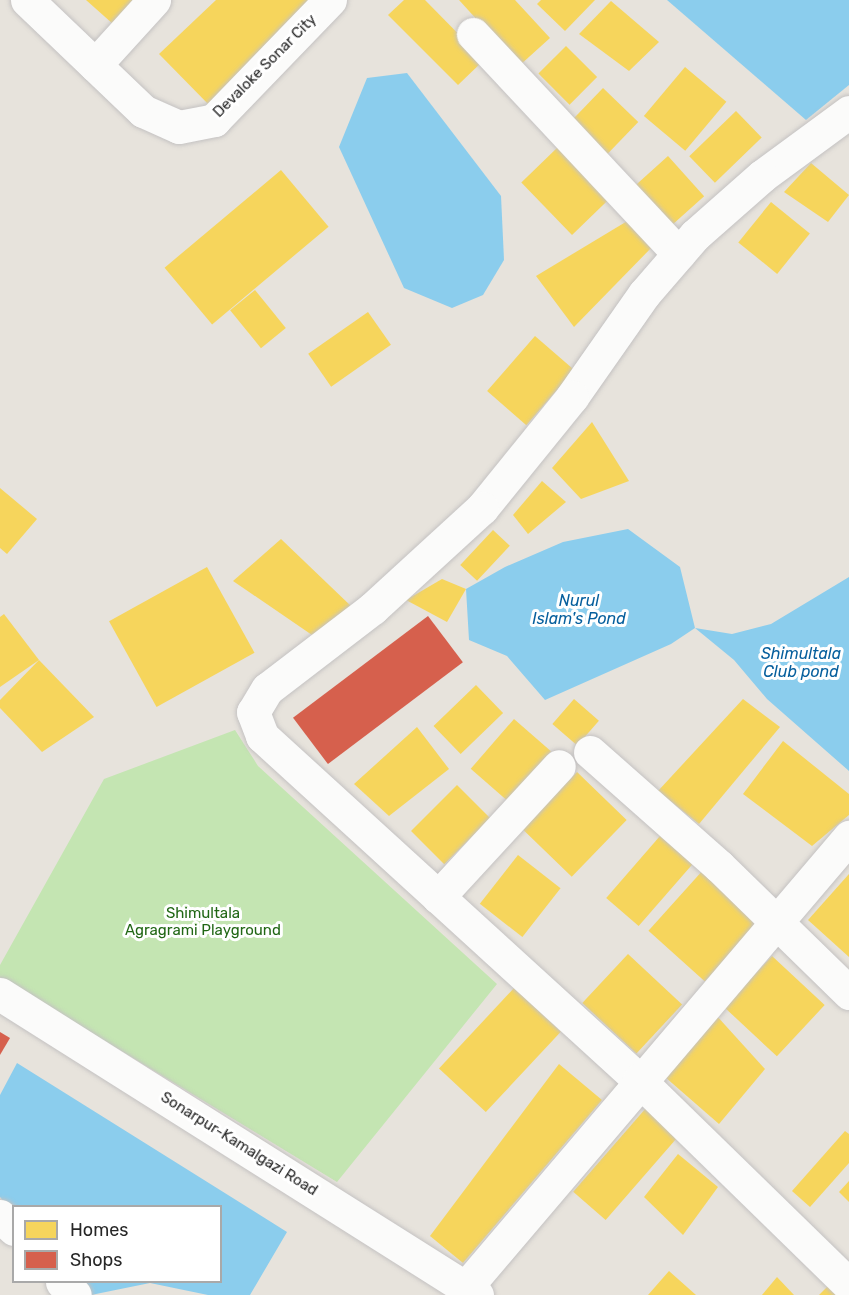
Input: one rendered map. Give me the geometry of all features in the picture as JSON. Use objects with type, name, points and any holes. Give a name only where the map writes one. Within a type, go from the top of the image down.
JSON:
[{"type":"street","name":"Devaloke Sonar City","points":[[27,0],[143,111],[178,127],[214,120],[330,0]]},
{"type":"street","points":[[94,65],[154,0]]},
{"type":"street","points":[[473,34],[679,254]]},
{"type":"street","points":[[849,112],[762,176],[679,254],[644,294],[572,397],[482,508],[373,608],[267,689],[253,712],[262,736],[639,1080],[849,1285]]},
{"type":"street","points":[[590,752],[719,866],[849,993]]},
{"type":"street","points":[[438,897],[559,766]]},
{"type":"street","points":[[472,1291],[639,1080],[774,921],[849,837]]},
{"type":"street","name":"Sonarpur-Kamalgazi Road","points":[[0,994],[472,1291]]},
{"type":"street","points":[[0,1216],[12,1227]]},
{"type":"street","points":[[64,1283],[75,1295]]},
{"type":"green space","name":"Shimultala Agragrami Playground","points":[[235,730],[258,766],[497,984],[337,1182],[0,977],[0,965],[104,779]]},
{"type":"water","points":[[667,0],[849,0],[849,85],[806,120]]},
{"type":"water","points":[[407,73],[501,196],[504,260],[483,295],[452,308],[404,288],[339,147],[367,78]]},
{"type":"water","name":"Nurul Islam's Pond","points":[[628,529],[680,567],[695,628],[671,644],[545,700],[507,656],[469,640],[466,589],[505,567],[563,542]]},
{"type":"water","name":"Shimultala Club pond","points":[[849,577],[849,771],[767,699],[734,660],[695,628],[732,634],[771,624]]},
{"type":"water","points":[[17,1063],[287,1232],[250,1295],[208,1295],[150,1283],[222,1283],[222,1205],[12,1205],[12,1211],[0,1197],[0,1095]]},
{"type":"water","points":[[79,1283],[150,1283],[91,1295]]},
{"type":"building: Homes","points":[[86,0],[134,0],[113,24]]},
{"type":"building: Homes","points":[[216,0],[321,0],[212,108],[159,54]]},
{"type":"building: Homes","points":[[404,0],[425,0],[484,60],[458,85],[388,15]]},
{"type":"building: Homes","points":[[459,0],[515,0],[550,38],[519,66]]},
{"type":"building: Homes","points":[[541,0],[595,0],[565,31],[537,4]]},
{"type":"building: Homes","points":[[611,1],[659,42],[629,71],[579,34]]},
{"type":"building: Homes","points":[[566,46],[597,77],[570,105],[538,74]]},
{"type":"building: Homes","points":[[685,67],[726,102],[685,151],[644,116]]},
{"type":"building: Homes","points":[[603,88],[638,122],[602,159],[567,125]]},
{"type":"building: Homes","points":[[736,111],[762,138],[715,183],[689,156]]},
{"type":"building: Homes","points":[[558,147],[609,200],[572,235],[521,182]]},
{"type":"building: Homes","points":[[668,156],[704,196],[667,230],[631,189]]},
{"type":"building: Homes","points":[[811,163],[849,195],[828,222],[784,192]]},
{"type":"building: Homes","points":[[281,170],[329,227],[212,324],[165,268]]},
{"type":"building: Homes","points":[[771,202],[810,233],[777,274],[738,242]]},
{"type":"building: Homes","points":[[629,220],[654,245],[574,327],[536,276]]},
{"type":"building: Homes","points":[[255,290],[286,328],[261,348],[230,310]]},
{"type":"building: Homes","points":[[368,312],[391,345],[331,387],[308,354]]},
{"type":"building: Homes","points":[[535,336],[574,370],[526,425],[487,391]]},
{"type":"building: Homes","points":[[592,422],[629,481],[581,499],[552,468]]},
{"type":"building: Homes","points":[[542,481],[566,502],[528,534],[513,515]]},
{"type":"building: Homes","points":[[0,488],[37,519],[7,554],[0,548]]},
{"type":"building: Homes","points":[[493,530],[510,546],[477,581],[460,565]]},
{"type":"building: Homes","points":[[281,539],[352,607],[312,635],[233,581]]},
{"type":"building: Homes","points":[[207,567],[255,653],[157,707],[109,621]]},
{"type":"building: Homes","points":[[442,579],[466,589],[447,622],[406,600]]},
{"type":"building: Homes","points":[[4,614],[39,660],[0,687],[0,617]]},
{"type":"building: Homes","points":[[39,660],[94,717],[42,752],[0,708],[0,700]]},
{"type":"building: Homes","points":[[476,685],[503,713],[461,754],[434,726]]},
{"type":"building: Homes","points":[[574,699],[599,721],[577,746],[552,724]]},
{"type":"building: Homes","points":[[743,699],[780,727],[699,824],[658,791]]},
{"type":"building: Homes","points":[[514,719],[551,751],[508,801],[471,769]]},
{"type":"building: Homes","points":[[417,727],[449,769],[389,816],[354,784]]},
{"type":"building: Homes","points":[[783,741],[849,794],[849,815],[812,846],[743,794]]},
{"type":"building: Homes","points":[[577,772],[627,820],[572,877],[522,829]]},
{"type":"building: Homes","points":[[457,785],[490,818],[444,864],[411,831]]},
{"type":"building: Homes","points":[[660,836],[692,864],[639,926],[606,898]]},
{"type":"building: Homes","points":[[518,855],[561,888],[522,937],[480,904]]},
{"type":"building: Homes","points":[[704,869],[760,920],[705,982],[648,931]]},
{"type":"building: Homes","points":[[849,874],[849,957],[808,920]]},
{"type":"building: Homes","points":[[628,954],[682,1004],[636,1053],[582,1003]]},
{"type":"building: Homes","points":[[772,956],[825,1005],[777,1056],[724,1007]]},
{"type":"building: Homes","points":[[514,988],[561,1032],[486,1112],[439,1068]]},
{"type":"building: Homes","points":[[716,1015],[765,1069],[719,1124],[665,1077]]},
{"type":"building: Homes","points":[[559,1064],[602,1100],[463,1263],[430,1236]]},
{"type":"building: Homes","points":[[646,1108],[678,1136],[606,1220],[573,1192]]},
{"type":"building: Homes","points":[[845,1131],[849,1134],[849,1163],[810,1207],[792,1191]]},
{"type":"building: Homes","points":[[678,1154],[718,1187],[683,1235],[644,1197]]},
{"type":"building: Homes","points":[[849,1181],[849,1202],[839,1192]]},
{"type":"building: Homes","points":[[669,1271],[696,1295],[648,1295]]},
{"type":"building: Homes","points":[[777,1277],[794,1295],[762,1295]]},
{"type":"building: Homes","points":[[835,1279],[849,1295],[819,1295]]},
{"type":"building: Shops","points":[[428,616],[463,662],[328,764],[293,718]]},
{"type":"building: Shops","points":[[0,1032],[10,1038],[0,1055]]}]
